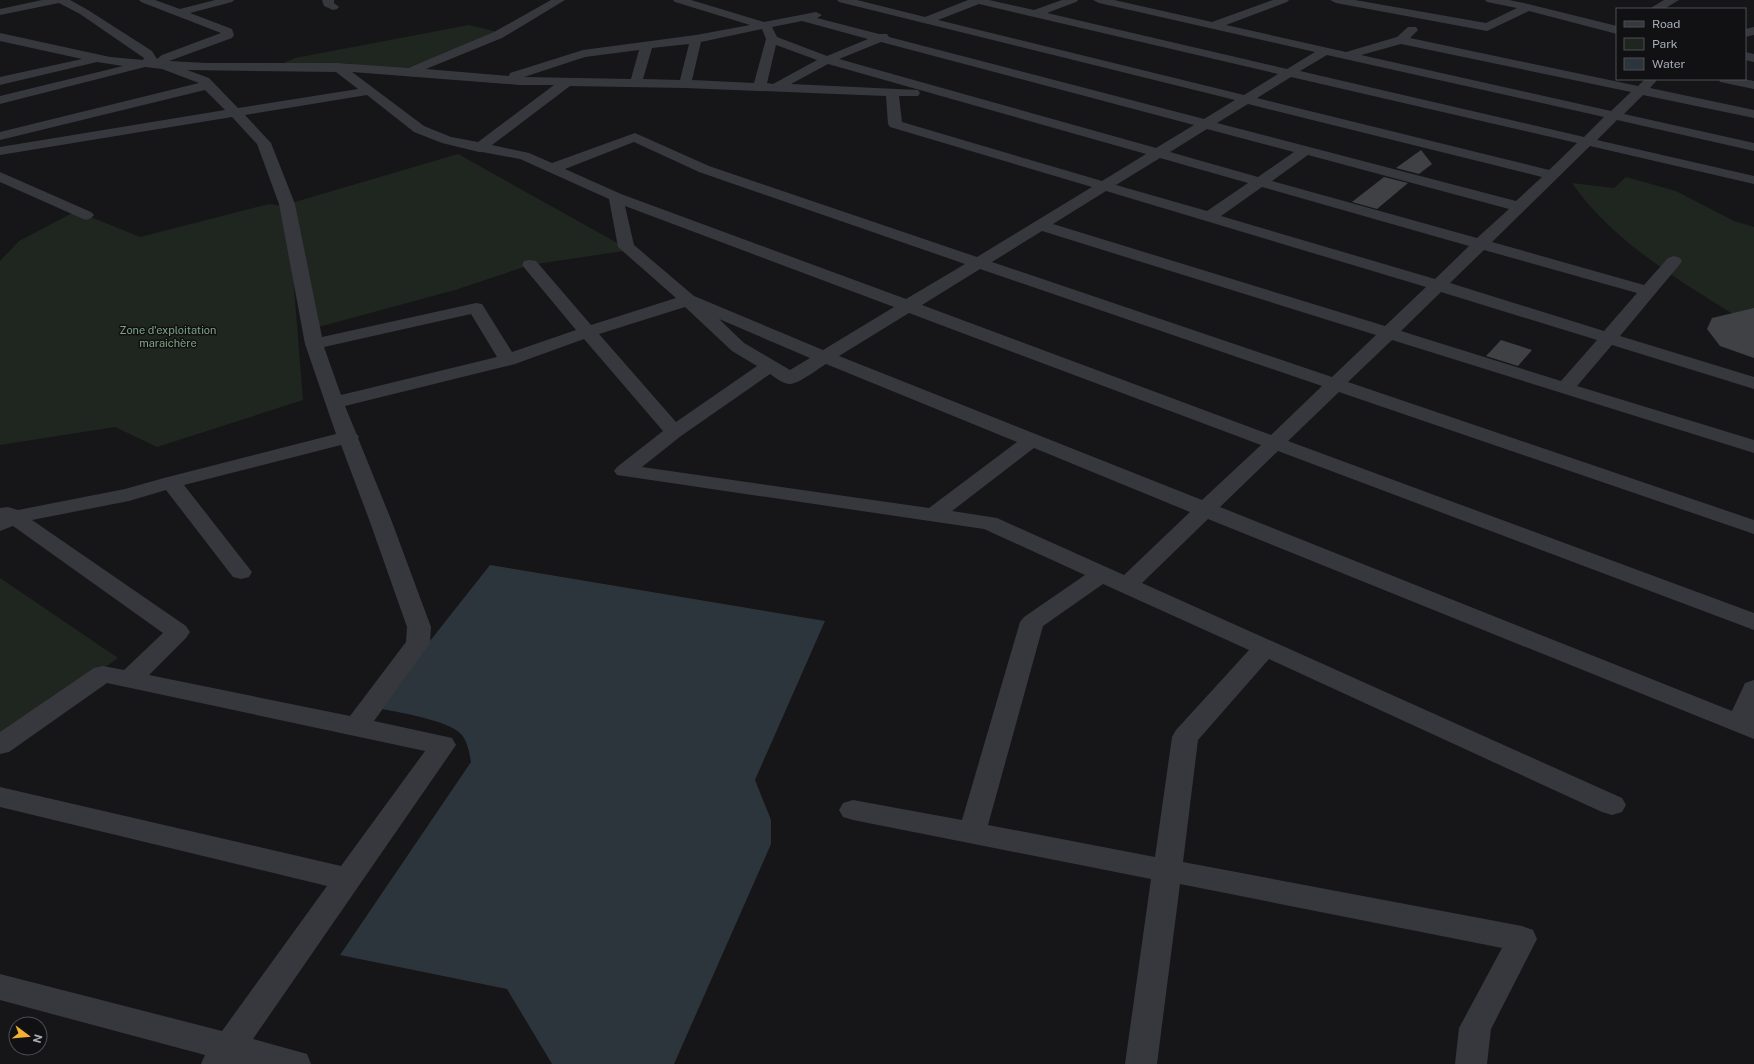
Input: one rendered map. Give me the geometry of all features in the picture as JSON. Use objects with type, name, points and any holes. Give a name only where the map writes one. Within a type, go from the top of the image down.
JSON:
[{"type":"street","points":[[0,12],[60,0],[84,12],[148,54],[151,59],[147,63],[0,100]]},
{"type":"street","points":[[145,0],[228,32],[228,34],[166,58],[159,63],[204,81],[264,143],[288,204],[314,344],[334,403],[349,437],[419,627],[418,643],[356,727]]},
{"type":"street","points":[[179,13],[228,0]]},
{"type":"street","points":[[411,71],[498,35],[560,0]]},
{"type":"street","points":[[679,0],[766,26],[772,38],[759,88]]},
{"type":"street","points":[[842,5],[864,4],[877,0]]},
{"type":"street","points":[[774,88],[827,60],[977,0],[1754,180]]},
{"type":"street","points":[[1034,14],[1072,0]]},
{"type":"street","points":[[1099,0],[1754,147]]},
{"type":"street","points":[[1215,26],[1283,0]]},
{"type":"street","points":[[1338,0],[1487,27],[1528,7]]},
{"type":"street","points":[[1491,0],[1528,7],[1616,30]]},
{"type":"street","points":[[1656,8],[1667,1]]},
{"type":"street","points":[[864,4],[1553,175]]},
{"type":"street","points":[[504,80],[584,54],[696,39],[826,13]]},
{"type":"street","points":[[1401,40],[1426,17]]},
{"type":"street","points":[[802,18],[1520,207]]},
{"type":"street","points":[[0,37],[99,59],[165,65],[207,67],[338,67],[411,71],[504,80],[685,84],[947,94]]},
{"type":"street","points":[[772,38],[827,60],[1647,291]]},
{"type":"street","points":[[685,84],[696,39]]},
{"type":"street","points":[[1344,56],[1401,40],[1616,79]]},
{"type":"street","points":[[0,49],[24,43]]},
{"type":"street","points":[[636,83],[647,45]]},
{"type":"street","points":[[616,197],[626,247],[688,300],[738,347],[790,378],[1325,51]]},
{"type":"street","points":[[0,82],[99,59]]},
{"type":"street","points":[[338,67],[419,129],[447,140],[479,148],[516,154],[553,168],[616,197],[1754,622]]},
{"type":"street","points":[[1619,80],[1646,85],[1754,114]]},
{"type":"street","points":[[1730,80],[1754,85]]},
{"type":"street","points":[[479,148],[566,82]]},
{"type":"street","points":[[0,136],[208,85]]},
{"type":"street","points":[[1127,585],[1646,85]]},
{"type":"street","points":[[0,151],[368,91]]},
{"type":"street","points":[[892,92],[895,124],[1438,285],[1754,383]]},
{"type":"street","points":[[553,168],[635,137],[704,169],[1754,527]]},
{"type":"street","points":[[1209,217],[1306,150]]},
{"type":"street","points":[[0,176],[86,216]]},
{"type":"street","points":[[1041,225],[1754,447]]},
{"type":"street","points":[[1564,388],[1674,260]]},
{"type":"street","points":[[530,265],[674,432]]},
{"type":"street","points":[[334,403],[508,360],[588,332],[688,300],[825,357],[1747,726],[1754,689]]},
{"type":"street","points":[[314,344],[476,308],[508,360]]},
{"type":"street","points":[[770,366],[674,432],[624,471],[989,523],[1612,805]]},
{"type":"street","points":[[5,516],[129,495],[171,482],[349,437]]},
{"type":"street","points":[[934,515],[1032,440]]},
{"type":"street","points":[[171,482],[242,572]]},
{"type":"street","points":[[5,516],[178,632],[130,679]]},
{"type":"street","points":[[972,833],[1032,622],[1102,574]]},
{"type":"street","points":[[1141,1064],[1185,737],[1265,648]]},
{"type":"street","points":[[0,745],[103,674],[443,745],[223,1055]]},
{"type":"street","points":[[0,797],[348,879]]},
{"type":"street","points":[[853,810],[1522,939],[1476,1028],[1471,1064]]},
{"type":"street","points":[[0,986],[223,1055],[295,1064]]},
{"type":"green space","points":[[469,25],[502,33],[401,70],[345,63],[275,67],[295,58]]},
{"type":"green space","name":"Zone d'exploitation maraichère","points":[[458,154],[630,250],[530,265],[455,290],[311,329],[288,212],[303,400],[157,447],[115,427],[0,445],[0,261],[19,241],[76,211],[140,237],[269,204],[288,207],[288,204]]},
{"type":"green space","points":[[1626,177],[1676,191],[1734,221],[1754,227],[1754,325],[1743,320],[1673,276],[1628,243],[1589,204],[1572,183],[1614,188]]},
{"type":"green space","points":[[0,578],[118,658],[0,741]]},
{"type":"water","points":[[490,565],[825,621],[755,780],[771,820],[771,844],[674,1064],[552,1064],[507,989],[340,955],[471,762],[465,740],[461,734],[454,729],[422,717],[377,708]]},
{"type":"building","points":[[1421,150],[1432,164],[1419,174],[1396,168]]},
{"type":"building","points":[[1384,177],[1408,183],[1377,209],[1352,202]]},
{"type":"building","points":[[1754,308],[1754,358],[1720,346],[1707,329],[1712,318]]},
{"type":"building","points":[[1501,340],[1532,350],[1518,366],[1486,356]]}]
